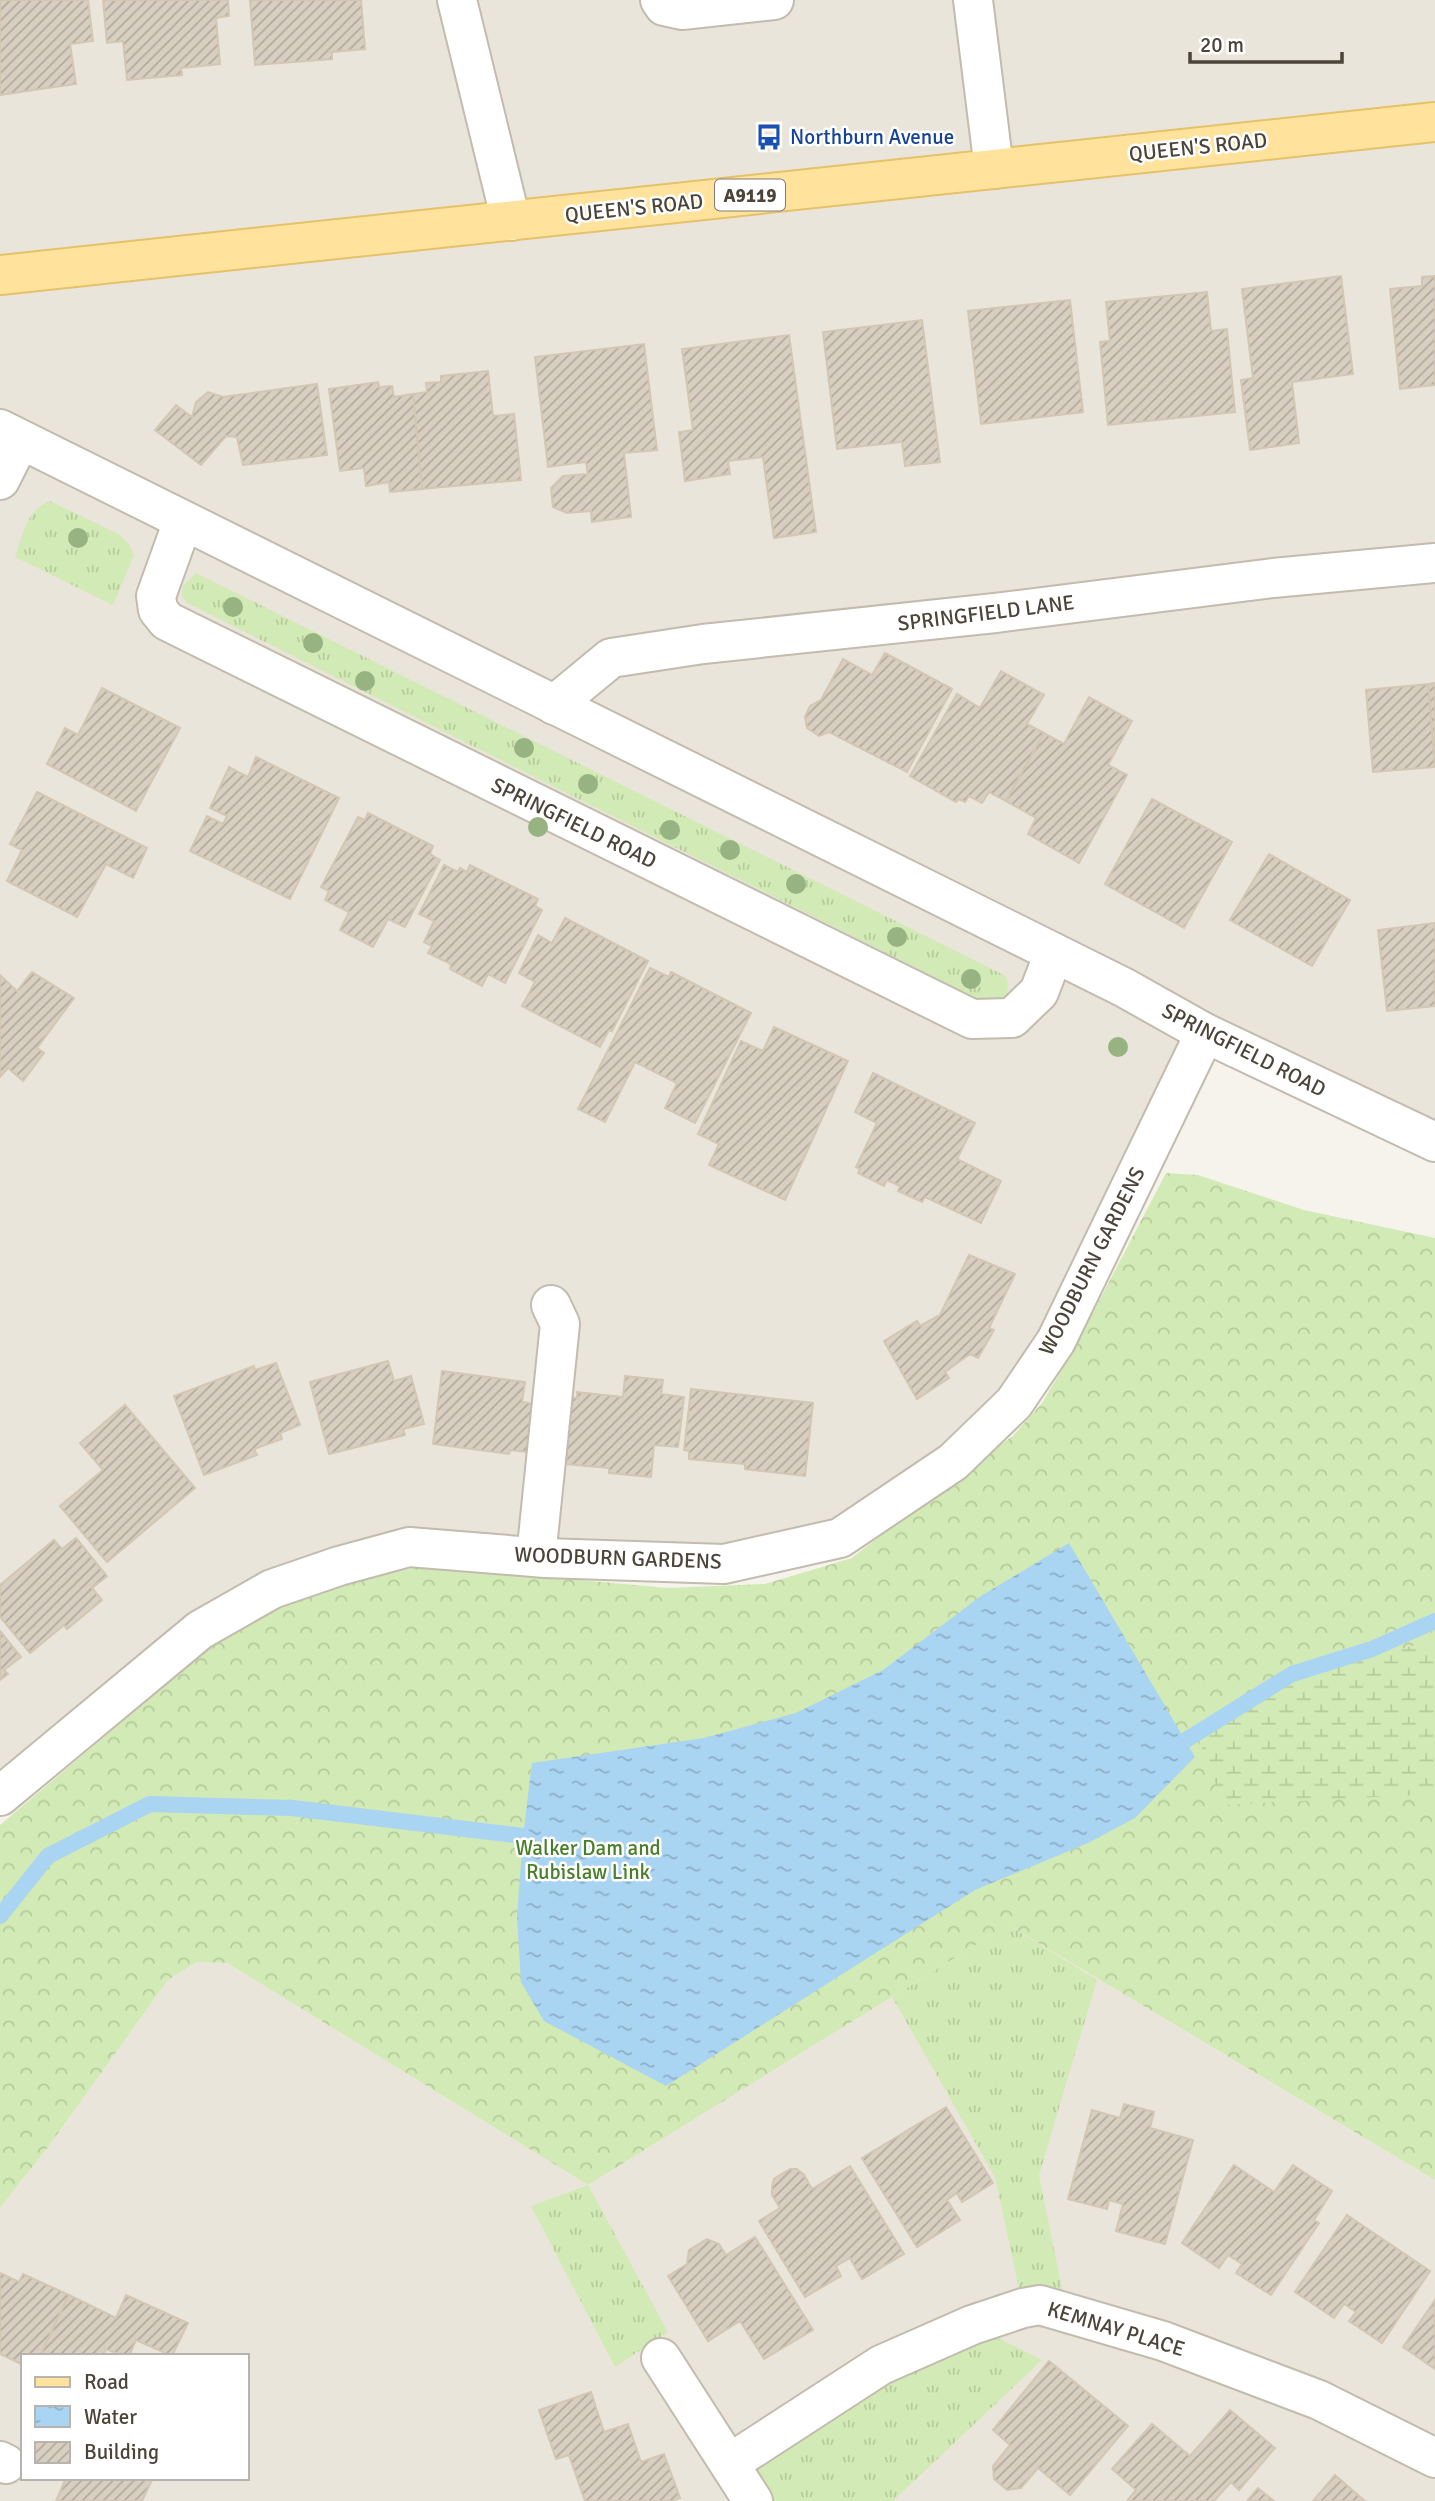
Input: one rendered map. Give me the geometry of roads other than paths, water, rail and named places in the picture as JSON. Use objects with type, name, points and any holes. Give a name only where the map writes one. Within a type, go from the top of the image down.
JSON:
[{"type":"main road","name":"QUEEN'S ROAD","points":[[0,275],[1435,122]]},
{"type":"street","points":[[457,0],[511,221]]},
{"type":"street","points":[[660,0],[664,6],[682,10],[774,0]]},
{"type":"street","points":[[974,0],[994,169]]},
{"type":"street","points":[[0,480],[10,434]]},
{"type":"street","name":"SPRINGFIELD ROAD","points":[[10,434],[1125,988],[1205,1033],[1435,1142]]},
{"type":"street","name":"SPRINGFIELD ROAD","points":[[183,521],[156,596],[158,610],[167,621],[179,627],[972,1019],[1012,1018],[1039,992],[1054,953]]},
{"type":"street","name":"SPRINGFIELD LANE","points":[[554,705],[611,658],[703,644],[995,613],[1273,578],[1435,563]]},
{"type":"street","name":"WOODBURN GARDENS","points":[[0,1796],[200,1630],[272,1589],[339,1566],[409,1547],[536,1557],[724,1564],[840,1538],[953,1462],[1014,1403],[1056,1340],[1205,1033]]},
{"type":"street","points":[[536,1557],[560,1324],[551,1305]]},
{"type":"street","name":"KEMNAY PLACE","points":[[730,2463],[881,2365],[972,2325],[1040,2305],[1163,2341],[1319,2400],[1435,2458]]},
{"type":"street","points":[[661,2358],[753,2501]]},
{"type":"water","points":[[1069,1543],[1195,1757],[1135,1818],[1088,1843],[975,1890],[666,2086],[544,2021],[521,1982],[517,1917],[532,1763],[704,1738],[796,1713],[883,1670],[981,1596]]},
{"type":"waterway","points":[[1186,1740],[1292,1674],[1372,1649],[1435,1621]]},
{"type":"waterway","points":[[0,1916],[48,1856],[150,1804],[292,1808],[523,1836]]},
{"type":"place","name":"Northburn Avenue","points":[[769,137]]},
{"type":"park label","name":"Walker Dam and Rubislaw Link","points":[[588,1860]]}]
